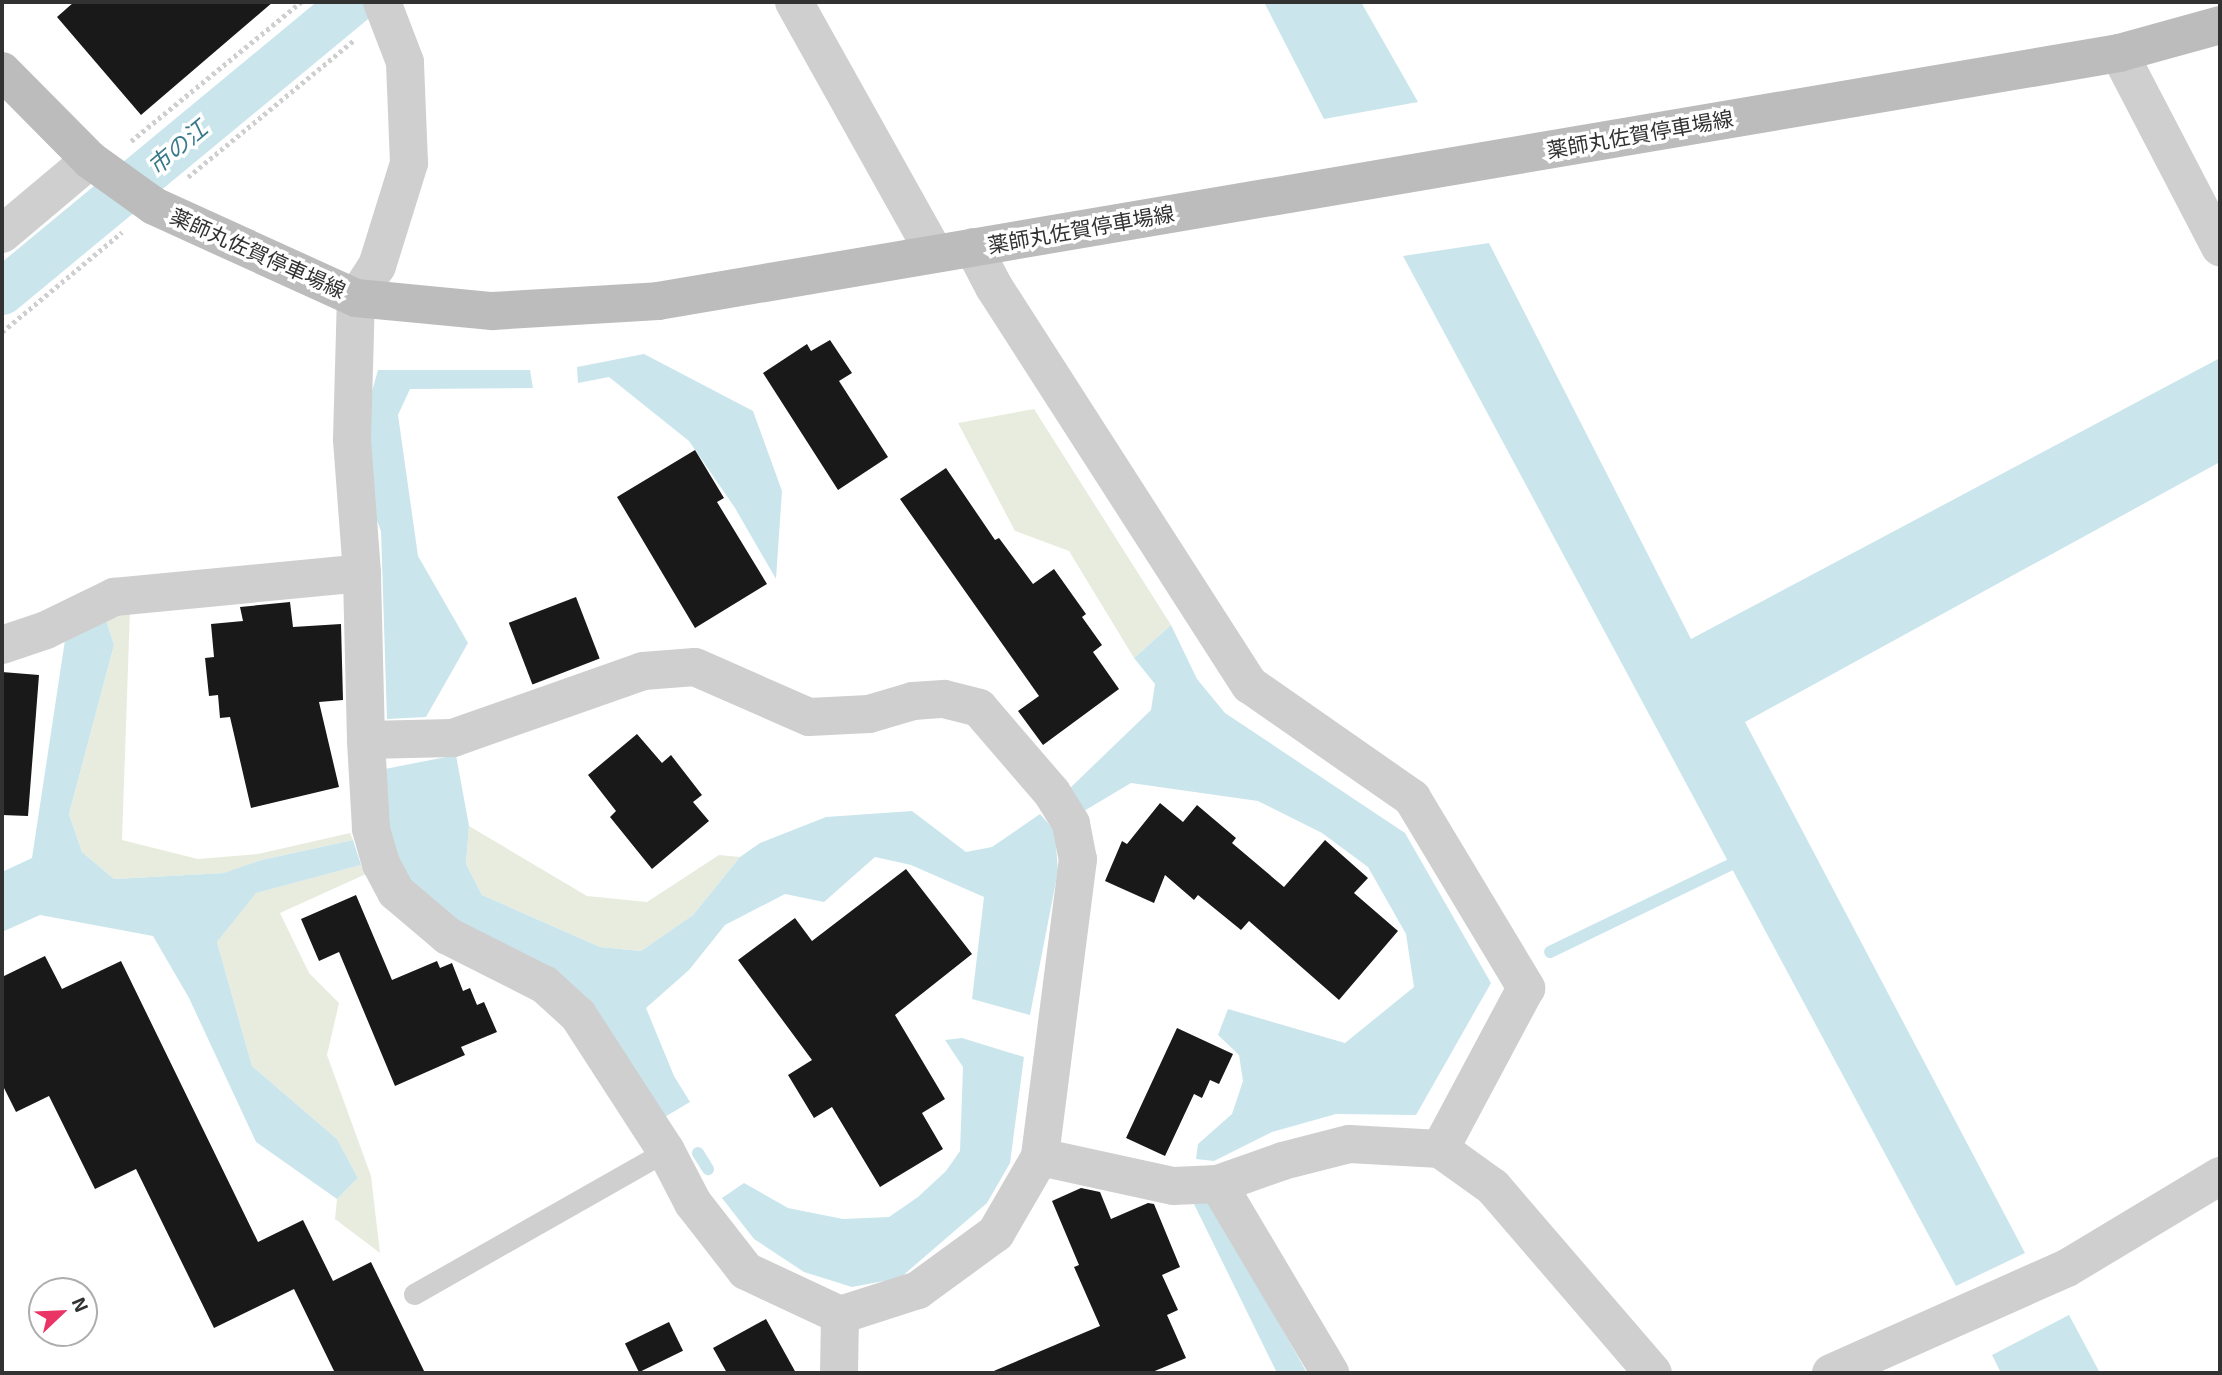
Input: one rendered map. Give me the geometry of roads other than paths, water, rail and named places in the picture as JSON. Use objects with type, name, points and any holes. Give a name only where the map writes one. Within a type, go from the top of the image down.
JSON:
[{"type":"main road","name":"薬師丸佐賀停車場線","points":[[2,71],[106,157],[154,205],[356,298],[492,311],[658,301],[2119,53],[2220,25]]},
{"type":"street","points":[[794,2],[934,253]]},
{"type":"street","points":[[366,740],[453,738],[643,671],[695,667],[809,717],[869,714],[913,701],[944,699],[979,708],[1061,808],[1078,859],[1040,1157],[996,1233],[918,1290],[840,1315],[746,1271],[693,1203],[667,1151],[578,1015],[545,985],[448,936],[396,892],[376,846],[366,740],[362,573],[352,439],[356,298],[377,266],[409,163],[405,62],[385,7]]},
{"type":"street","points":[[2119,53],[2220,247]]},
{"type":"street","points":[[2,234],[106,157]]},
{"type":"street","points":[[973,247],[994,287],[1250,685],[1412,797],[1527,988],[1440,1149]]},
{"type":"street","points":[[2,645],[46,630],[114,597],[362,573]]},
{"type":"street","points":[[1040,1157],[1173,1186],[1218,1184],[1283,1161],[1349,1144],[1440,1149],[1493,1187],[1653,1373]]},
{"type":"street","points":[[1831,1373],[2067,1268],[2220,1176]]},
{"type":"street","points":[[1218,1184],[1330,1373]]},
{"type":"street","points":[[839,1373],[840,1315]]},
{"type":"lane","points":[[414,1294],[667,1151]]},
{"type":"water","points":[[1264,2],[1361,2],[1418,102],[1324,119]]},
{"type":"water","points":[[1489,243],[1691,639],[2220,358],[2220,462],[1745,722],[2025,1253],[1956,1286],[1403,256]]},
{"type":"water","points":[[644,354],[753,411],[782,491],[776,579],[735,508],[689,441],[609,377],[578,383],[577,367]]},
{"type":"water","points":[[378,370],[530,370],[533,388],[410,389],[398,415],[418,556],[468,643],[426,717],[387,719],[381,531],[353,458]]},
{"type":"water","points":[[106,620],[114,645],[69,814],[82,852],[114,879],[224,873],[261,860],[353,840],[361,865],[256,893],[217,942],[252,1066],[337,1139],[358,1178],[337,1199],[256,1142],[189,998],[153,936],[40,915],[2,932],[2,872],[32,858],[65,640]]},
{"type":"water","points":[[1171,625],[1197,679],[1225,713],[1405,833],[1491,983],[1416,1115],[1336,1114],[1272,1132],[1214,1161],[1196,1159],[1198,1144],[1232,1114],[1243,1081],[1239,1055],[1218,1035],[1228,1009],[1345,1043],[1414,987],[1406,934],[1368,867],[1322,833],[1258,801],[1131,783],[1084,811],[1068,790],[1151,710],[1155,684],[1134,658]]},
{"type":"water","points":[[456,755],[469,826],[466,864],[482,895],[600,947],[641,951],[693,915],[740,857],[760,843],[826,817],[912,811],[966,852],[992,847],[1040,814],[1055,831],[1058,871],[1030,1015],[972,999],[984,897],[911,865],[875,857],[824,902],[785,894],[725,925],[689,970],[646,1008],[674,1076],[690,1102],[663,1118],[406,883],[385,843],[385,769]]},
{"type":"water","points":[[962,1038],[1024,1057],[1010,1163],[987,1203],[900,1278],[852,1287],[804,1272],[754,1239],[722,1198],[744,1183],[788,1208],[843,1219],[889,1217],[918,1197],[946,1171],[960,1151],[963,1067],[945,1040]]},
{"type":"water","points":[[1207,1193],[1307,1373],[1277,1373],[1193,1202]]},
{"type":"water","points":[[2069,1315],[2100,1373],[2001,1373],[1992,1355]]},
{"type":"waterway","name":"市の江","points":[[2,292],[352,2]]},
{"type":"waterway","points":[[1550,952],[1730,865]]},
{"type":"waterway","points":[[698,1153],[708,1169]]}]
